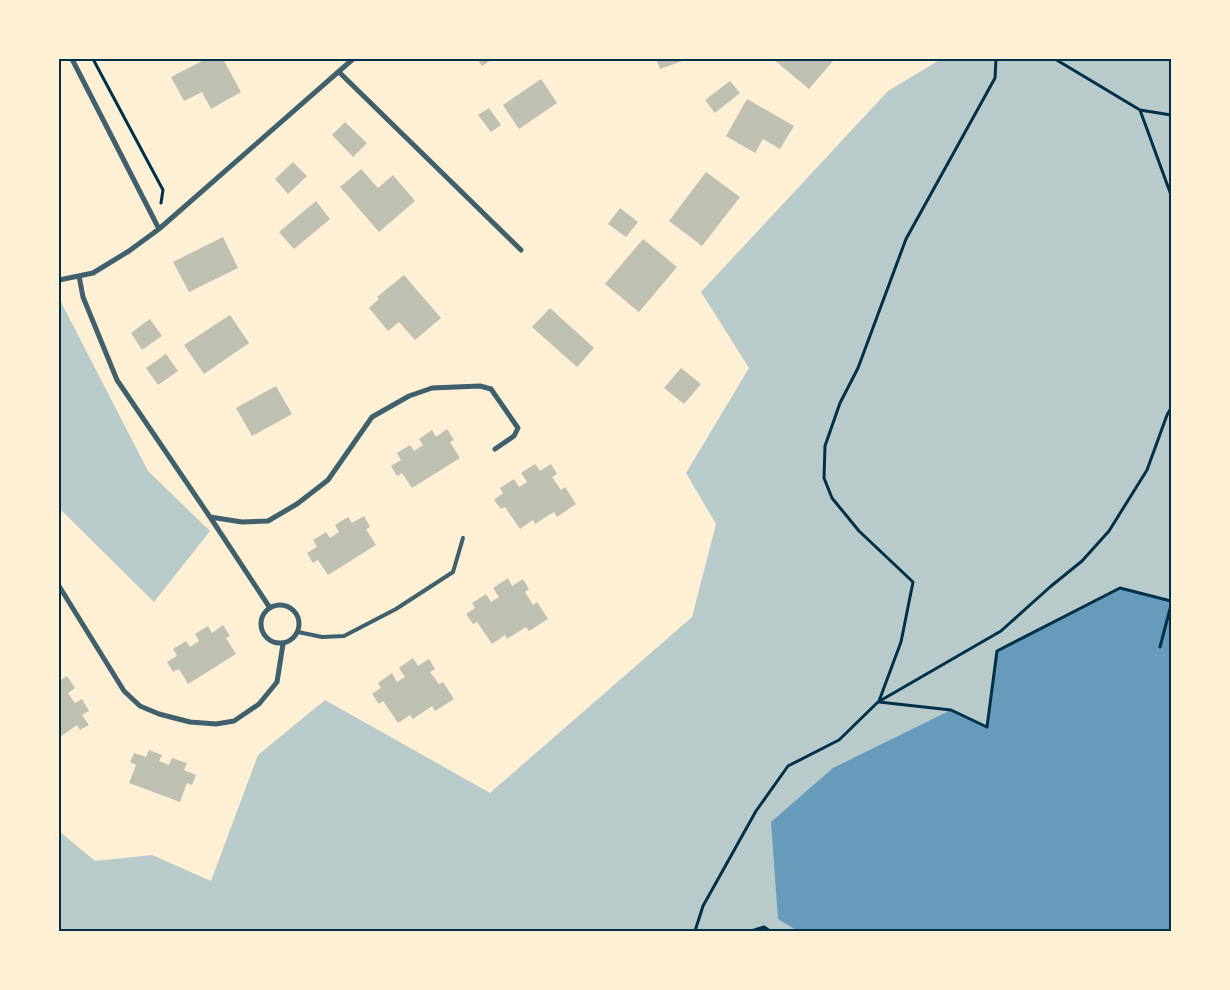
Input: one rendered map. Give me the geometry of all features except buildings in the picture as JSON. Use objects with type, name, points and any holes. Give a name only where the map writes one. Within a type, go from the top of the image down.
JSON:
[{"type":"street","points":[[72,59],[159,229]]},
{"type":"street","points":[[59,280],[94,273],[159,229],[353,59]]},
{"type":"street","points":[[339,72],[521,250]]},
{"type":"street","points":[[80,276],[83,297],[117,380],[270,608]]},
{"type":"street","points":[[210,517],[242,522],[268,521],[297,504],[328,480],[372,417],[409,396],[432,388],[480,386],[491,389],[518,428],[514,436],[495,449]]},
{"type":"street","points":[[59,586],[124,692],[140,706],[159,714],[190,722],[216,724],[234,721],[259,704],[277,682],[283,644]]},
{"type":"street","points":[[276,605],[284,605],[291,608],[298,616],[298,632],[295,637],[283,644],[273,642],[266,637],[262,629],[262,620],[270,608],[276,605]]},
{"type":"lane","points":[[298,632],[322,637],[344,636],[396,609],[453,572],[463,538]]},
{"type":"path","points":[[93,59],[163,190],[159,229]]},
{"type":"path","points":[[878,702],[900,642],[912,582],[859,532],[832,498],[824,478],[826,446],[840,403],[858,368],[906,239],[995,78],[996,59]]},
{"type":"path","points":[[1055,59],[1140,110],[1171,115]]},
{"type":"path","points":[[1140,110],[1171,195]]},
{"type":"path","points":[[695,931],[703,906],[756,811],[788,766],[839,740],[878,702],[1002,630],[1082,561],[1109,531],[1114,520],[1147,470],[1167,414],[1171,408]]},
{"type":"path","points":[[878,702],[951,710],[987,727],[997,651],[1120,588],[1171,603],[1160,647]]},
{"type":"path","points":[[751,931],[764,927],[770,931]]},
{"type":"shaded area","points":[[941,59],[1171,59],[1171,931],[59,931],[59,831],[95,861],[152,855],[211,881],[258,755],[325,700],[490,793],[692,617],[716,524],[686,473],[749,368],[701,292],[888,91]]},
{"type":"shaded area","points":[[61,302],[148,471],[210,531],[154,602],[62,511],[59,512],[59,303]]},
{"type":"water","points":[[1120,588],[1171,601],[1171,931],[798,931],[778,919],[771,822],[833,768],[951,710],[987,727],[997,651]]}]
